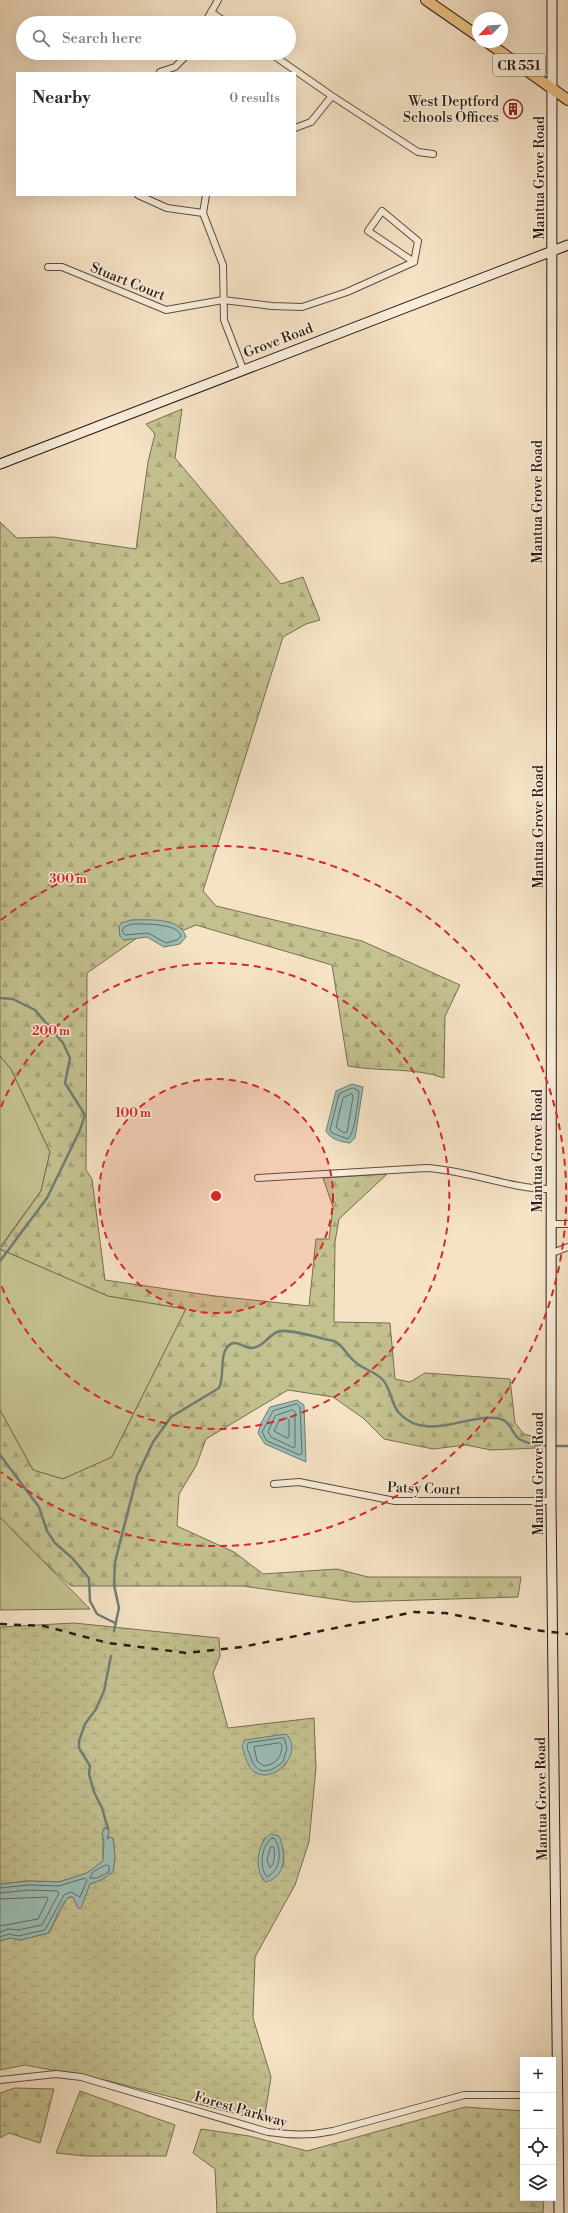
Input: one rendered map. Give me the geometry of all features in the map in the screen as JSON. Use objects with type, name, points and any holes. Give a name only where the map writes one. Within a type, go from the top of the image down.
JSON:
[{"type":"main road","points":[[426,0],[472,32]]},
{"type":"main road","name":"Mantua Grove Road","points":[[552,0],[551,1501],[555,2093]]},
{"type":"main road","name":"CR 551","points":[[495,48],[568,100]]},
{"type":"main road","name":"Grove Road","points":[[0,464],[243,369],[568,245]]},
{"type":"main road","name":"Mantua Grove Road","points":[[556,2124],[559,2213]]},
{"type":"street","points":[[209,16],[218,0]]},
{"type":"street","points":[[211,12],[217,16]]},
{"type":"street","points":[[160,72],[175,67],[182,60]]},
{"type":"street","points":[[280,60],[418,152],[433,154]]},
{"type":"street","points":[[296,128],[311,122],[332,96]]},
{"type":"street","points":[[140,196],[167,208],[203,213]]},
{"type":"street","points":[[206,196],[203,213],[224,265],[224,320],[243,369]]},
{"type":"street","points":[[382,210],[418,242],[414,262],[368,231],[382,210]]},
{"type":"street","name":"Stuart Court","points":[[48,267],[62,267],[166,310],[223,300],[272,306],[302,307],[347,292],[414,262]]},
{"type":"street","points":[[258,1178],[426,1168],[445,1169],[534,1189],[551,1189]]},
{"type":"street","points":[[552,1224],[568,1224]]},
{"type":"street","points":[[552,1253],[568,1247]]},
{"type":"street","name":"Patsy Court","points":[[274,1484],[299,1482],[395,1501],[551,1501]]},
{"type":"street","name":"Forest Parkway","points":[[0,2080],[56,2074],[81,2077],[268,2132],[294,2136],[313,2135],[333,2131],[464,2095],[520,2095]]},
{"type":"green space","points":[[182,409],[175,458],[281,584],[303,577],[320,620],[306,624],[283,637],[203,891],[216,906],[362,941],[460,985],[445,1016],[444,1078],[421,1072],[348,1066],[332,965],[196,925],[184,930],[169,922],[132,920],[119,927],[120,936],[124,940],[137,938],[87,973],[86,1170],[92,1179],[105,1280],[215,1296],[309,1306],[316,1239],[329,1239],[333,1207],[323,1178],[387,1174],[339,1219],[335,1242],[334,1322],[390,1323],[395,1379],[410,1382],[425,1373],[510,1379],[515,1423],[524,1434],[542,1439],[537,1448],[491,1450],[466,1445],[433,1449],[384,1439],[363,1418],[333,1397],[288,1390],[206,1439],[196,1466],[179,1494],[177,1526],[234,1552],[263,1574],[337,1569],[368,1577],[521,1577],[518,1597],[354,1602],[243,1586],[71,1586],[40,1558],[0,1517],[0,1410],[33,1470],[63,1479],[112,1457],[186,1309],[108,1296],[0,1249],[41,1191],[50,1152],[11,1069],[0,1056],[0,522],[17,538],[53,537],[136,549],[148,462],[155,434],[146,424]]},
{"type":"green space","points":[[0,1056],[11,1069],[50,1152],[41,1191],[0,1247]]},
{"type":"green space","points":[[0,1249],[108,1296],[186,1309],[112,1457],[63,1479],[33,1470],[0,1410]]},
{"type":"green space","points":[[0,1517],[90,1609],[0,1610]]},
{"type":"green space","points":[[74,1623],[219,1638],[220,1656],[213,1673],[228,1728],[314,1718],[316,1768],[309,1842],[295,1885],[255,1957],[253,2018],[271,2077],[264,2121],[105,2080],[25,2065],[0,2070],[0,1941],[10,1938],[20,1940],[49,1933],[67,1898],[73,1897],[78,1908],[81,1907],[90,1884],[101,1880],[113,1872],[115,1857],[113,1838],[108,1839],[109,1832],[105,1827],[103,1830],[103,1861],[87,1873],[59,1882],[29,1881],[0,1884],[0,1627]],"holes":[[[289,1737],[291,1748],[286,1764],[278,1770],[266,1775],[253,1771]],[[278,1836],[282,1844],[284,1855],[283,1865],[278,1873],[263,1880],[259,1864],[259,1855],[262,1844],[264,1839]]]},
{"type":"green space","points":[[15,2088],[54,2089],[40,2143],[9,2133],[0,2138],[0,2093]]},
{"type":"green space","points":[[80,2091],[175,2125],[166,2156],[85,2156],[56,2153]]},
{"type":"green space","points":[[465,2107],[520,2111],[520,2201],[544,2201],[543,2213],[217,2213],[215,2169],[193,2153],[201,2129],[249,2136],[307,2151]]},
{"type":"water","points":[[132,920],[155,920],[171,923],[178,926],[186,937],[180,944],[164,947],[147,937],[124,940],[120,936],[119,927],[121,923]]},
{"type":"water","points":[[352,1084],[363,1087],[355,1138],[350,1143],[336,1140],[326,1131],[336,1091]]},
{"type":"water","points":[[297,1400],[304,1405],[306,1462],[265,1444],[258,1433],[261,1423],[270,1407]]},
{"type":"water","points":[[286,1734],[291,1742],[291,1752],[288,1760],[282,1768],[274,1773],[265,1775],[256,1773],[249,1766],[246,1759],[242,1746],[245,1740]]},
{"type":"water","points":[[108,1826],[109,1832],[107,1839],[111,1837],[113,1839],[115,1857],[113,1872],[101,1880],[90,1884],[81,1908],[78,1908],[73,1897],[69,1897],[62,1904],[48,1933],[20,1940],[10,1938],[0,1941],[0,1884],[29,1881],[59,1882],[87,1873],[103,1861],[104,1841],[102,1832]]},
{"type":"water","points":[[271,1834],[279,1836],[284,1856],[278,1875],[266,1882],[259,1871],[258,1857],[262,1843]]},
{"type":"waterway","points":[[0,998],[13,999],[35,1010],[63,1043],[70,1058],[65,1083],[85,1115],[80,1130],[47,1198],[0,1261]]},
{"type":"waterway","points":[[114,1631],[119,1608],[114,1585],[115,1562],[137,1476],[153,1442],[171,1417],[219,1388],[222,1378],[225,1350],[231,1344],[237,1343],[248,1348],[255,1347],[262,1344],[277,1332],[282,1331],[296,1332],[334,1341],[340,1345],[356,1363],[376,1374],[383,1380],[388,1388],[396,1409],[410,1421],[421,1426],[433,1427],[483,1418],[495,1418],[504,1420],[509,1424],[514,1434],[523,1441],[548,1446]]},
{"type":"waterway","points":[[553,1446],[568,1446]]},
{"type":"waterway","points":[[0,1455],[39,1507],[47,1531],[55,1543],[72,1558],[89,1578],[90,1601],[97,1614],[115,1623]]},
{"type":"waterway","points":[[108,1829],[102,1808],[94,1792],[89,1774],[90,1766],[79,1748],[79,1741],[85,1724],[96,1709],[104,1691],[111,1656]]},
{"type":"railway","points":[[0,1624],[44,1626],[108,1643],[187,1653],[242,1647],[414,1612],[445,1613],[535,1630],[568,1634]]},
{"type":"place","name":"West Deptford Schools Offices","points":[[513,109]]}]
